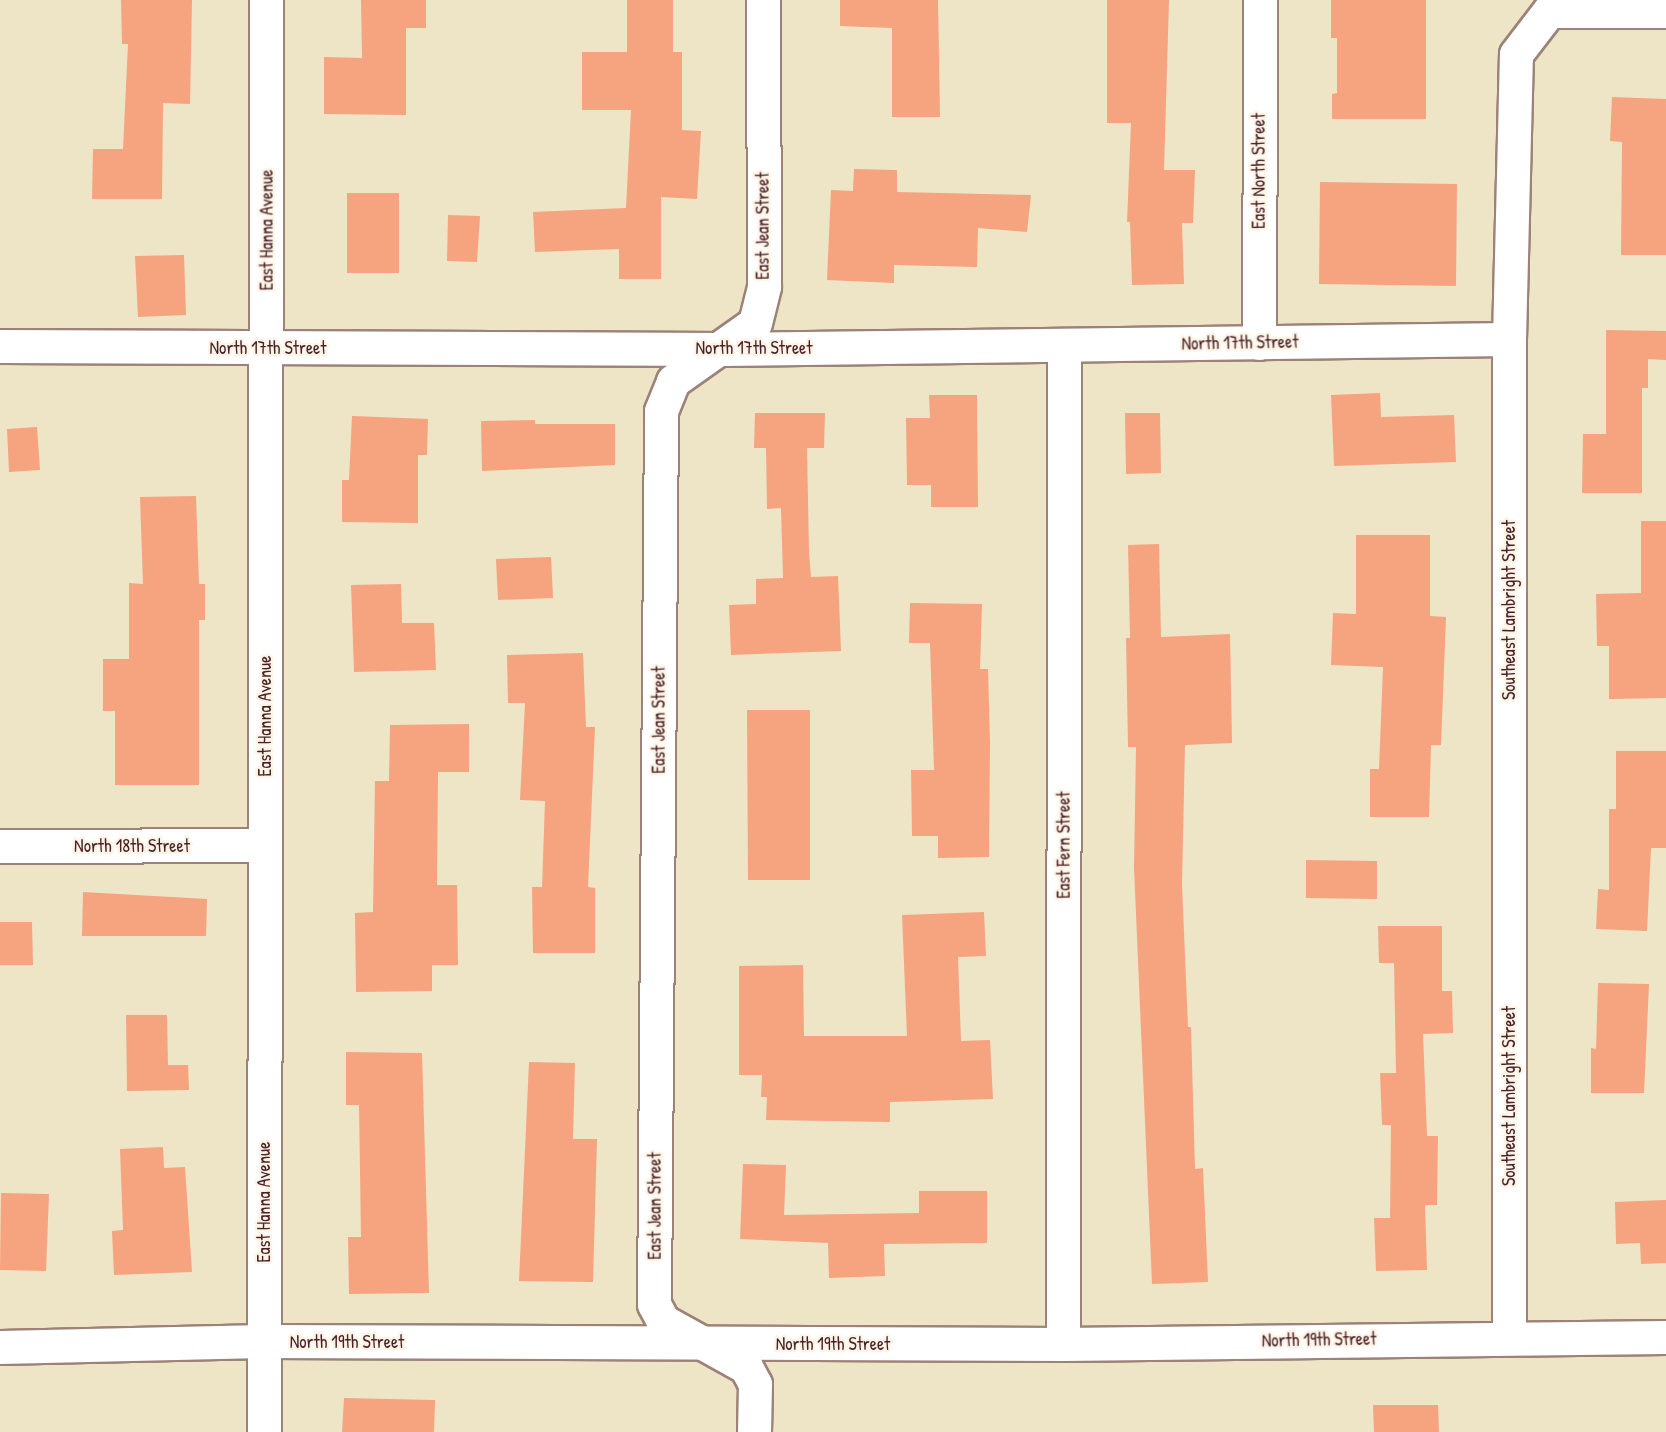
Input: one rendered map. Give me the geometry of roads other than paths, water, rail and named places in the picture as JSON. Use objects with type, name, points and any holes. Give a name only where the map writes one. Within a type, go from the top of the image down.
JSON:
[{"type":"street","name":"East Hanna Avenue","points":[[264,1432],[266,0]]},
{"type":"street","name":"East Jean Street","points":[[754,1432],[755,1384],[746,1366],[708,1343],[663,1321],[654,1304],[662,411],[673,381],[724,349],[755,323],[764,286],[763,0]]},
{"type":"street","name":"East North Street","points":[[1259,343],[1260,0]]},
{"type":"street","name":"Southeast Lambright Street","points":[[1509,1337],[1509,339],[1516,54],[1549,11],[1666,11]]},
{"type":"street","name":"North 17th Street","points":[[0,346],[267,349],[724,349],[1509,339]]},
{"type":"street","name":"East Fern Street","points":[[1064,346],[1064,1344]]},
{"type":"street","name":"North 18th Street","points":[[0,846],[264,845]]},
{"type":"street","name":"North 19th Street","points":[[0,1347],[263,1341],[1064,1344],[1509,1337],[1666,1337]]}]
